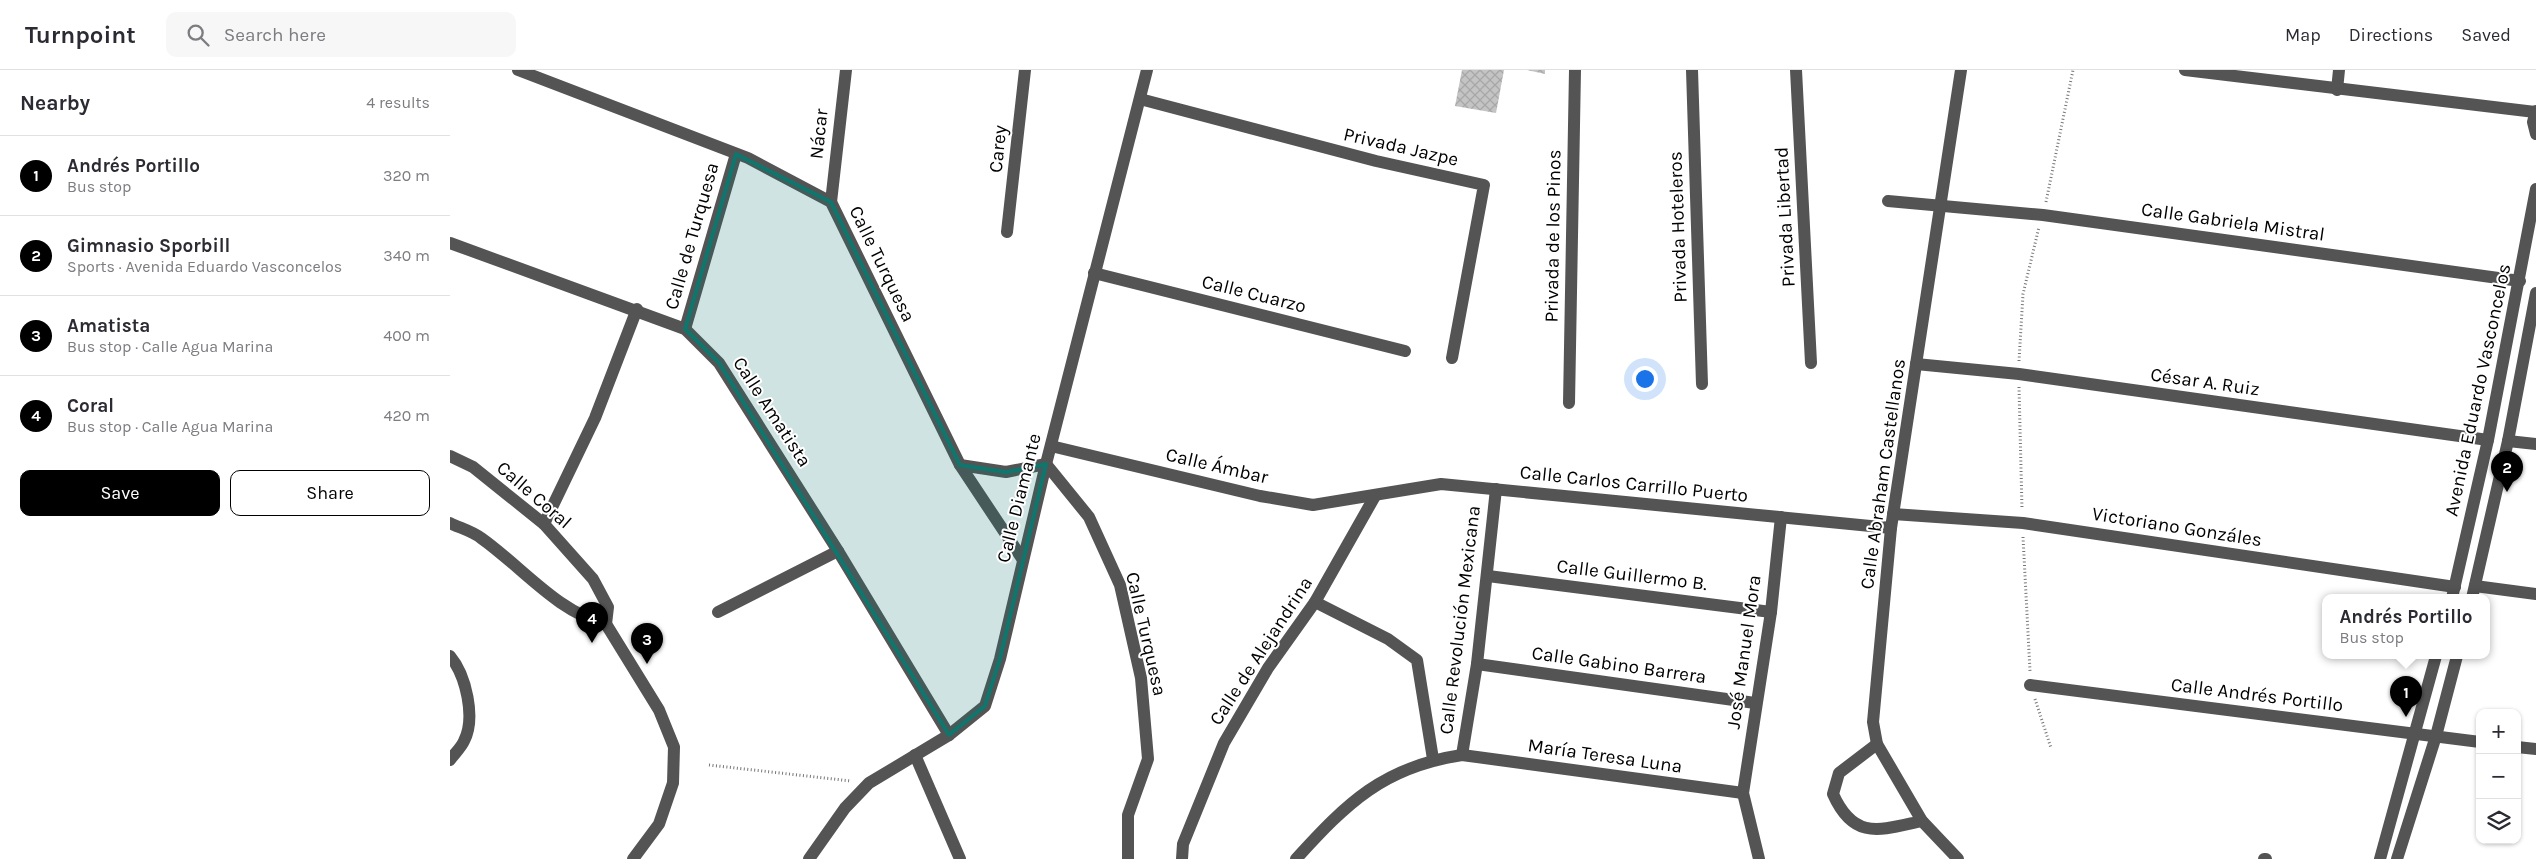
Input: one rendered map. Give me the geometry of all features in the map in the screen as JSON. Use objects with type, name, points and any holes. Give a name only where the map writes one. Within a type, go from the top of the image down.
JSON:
[{"type":"street","name":"Calle Turquesa","points":[[518,70],[541,74],[736,154],[831,202],[960,465],[1023,560]]},
{"type":"street","name":"Nácar","points":[[831,202],[846,70]]},
{"type":"street","name":"Carey","points":[[1007,232],[1025,70]]},
{"type":"street","name":"Calle Diamante","points":[[809,859],[845,808],[869,784],[949,735],[985,706],[1000,660],[1046,464],[1147,70]]},
{"type":"street","name":"Privada de los Pinos","points":[[1568,403],[1575,70]]},
{"type":"street","name":"Privada Hoteleros","points":[[1692,70],[1702,384]]},
{"type":"street","name":"Privada Libertad","points":[[1796,70],[1811,363]]},
{"type":"street","name":"Calle Abraham Castellanos","points":[[1958,859],[1922,821],[1877,744],[1873,722],[1891,528],[1961,70]]},
{"type":"street","points":[[2185,70],[2337,90],[2536,112],[2533,122],[2536,134]]},
{"type":"street","points":[[2337,90],[2339,70]]},
{"type":"street","name":"Privada Jazpe","points":[[1140,99],[1376,161],[1484,185],[1452,358]]},
{"type":"street","name":"Calle de Turquesa","points":[[685,329],[736,154]]},
{"type":"street","name":"Avenida Eduardo Vasconcelos","points":[[2453,593],[2488,440],[2520,281],[2536,189]]},
{"type":"street","name":"Calle Gabriela Mistral","points":[[1888,201],[2043,215],[2520,281]]},
{"type":"street","name":"Calle Amatista","points":[[450,243],[637,309],[685,329],[719,363],[838,550],[949,735]]},
{"type":"street","name":"Calle Cuarzo","points":[[1094,273],[1405,351]]},
{"type":"street","name":"Avenida Eduardo Vasconcelos","points":[[2474,592],[2508,441],[2536,294]]},
{"type":"street","points":[[544,524],[595,418],[637,309]]},
{"type":"street","name":"César A. Ruiz","points":[[1916,364],[2019,374],[2488,440]]},
{"type":"street","points":[[2508,441],[2536,444]]},
{"type":"street","name":"Calle Ámbar","points":[[1051,446],[1260,496],[1313,505],[1375,496]]},
{"type":"street","name":"Calle Coral","points":[[450,456],[473,467],[544,524],[593,579],[608,607],[606,624]]},
{"type":"street","name":"Calle Turquesa","points":[[1046,464],[1089,517],[1120,585],[1141,678],[1148,760],[1128,815],[1128,859]]},
{"type":"street","points":[[960,465],[1006,472],[1046,464]]},
{"type":"street","name":"Calle Carlos Carrillo Puerto","points":[[1375,496],[1441,484],[1891,528]]},
{"type":"street","name":"Calle Revolución Mexicana","points":[[1462,755],[1477,664],[1496,489]]},
{"type":"street","name":"Calle de Alejandrina","points":[[1182,859],[1183,844],[1224,743],[1268,668],[1315,602],[1375,496]]},
{"type":"street","name":"Victoriano Gonzáles","points":[[1893,514],[2022,523],[2453,593]]},
{"type":"street","name":"José Manuel Mora","points":[[1743,793],[1755,703],[1771,612],[1781,517]]},
{"type":"street","points":[[450,523],[480,536],[555,597],[589,620],[606,624],[659,710],[674,747],[673,783],[659,824],[633,859]]},
{"type":"street","points":[[718,612],[838,550]]},
{"type":"street","name":"Calle Guillermo B.","points":[[1488,576],[1771,612]]},
{"type":"street","points":[[2474,592],[2536,594]]},
{"type":"street","points":[[1315,602],[1388,639],[1417,660],[1433,760]]},
{"type":"street","points":[[450,656],[460,668],[470,707],[465,740],[450,760]]},
{"type":"street","points":[[2380,859],[2435,659]]},
{"type":"street","points":[[2397,859],[2436,736],[2456,659]]},
{"type":"street","name":"Calle Gabino Barrera","points":[[1477,664],[1755,703]]},
{"type":"street","name":"Calle Andrés Portillo","points":[[2030,685],[2476,741]]},
{"type":"street","points":[[1877,744],[1839,773],[1833,794],[1842,814],[1861,828],[1886,829],[1922,821]]},
{"type":"street","points":[[2521,747],[2536,749]]},
{"type":"street","points":[[915,755],[960,859]]},
{"type":"street","name":"María Teresa Luna","points":[[1296,859],[1334,818],[1379,782],[1433,760],[1462,755],[1743,793]]},
{"type":"street","points":[[1743,793],[1759,859]]},
{"type":"path","points":[[2051,748],[2030,685],[2022,523],[2019,374],[2023,294],[2043,215],[2073,70]]},
{"type":"path","points":[[709,765],[869,784]]},
{"type":"highlighted area","points":[[736,154],[831,202],[960,465],[1006,472],[1046,464],[1000,659],[985,706],[949,735],[719,363],[685,329]]},
{"type":"building","points":[[1462,70],[1504,70],[1496,113],[1455,106]]},
{"type":"building","points":[[1527,70],[1545,70],[1545,74]]},
{"type":"place","name":"Gimnasio Sporbill","points":[[2507,492]]},
{"type":"place","name":"Coral","points":[[592,643]]},
{"type":"place","name":"Amatista","points":[[647,664]]},
{"type":"place","name":"Andrés Portillo","points":[[2406,717]]}]
